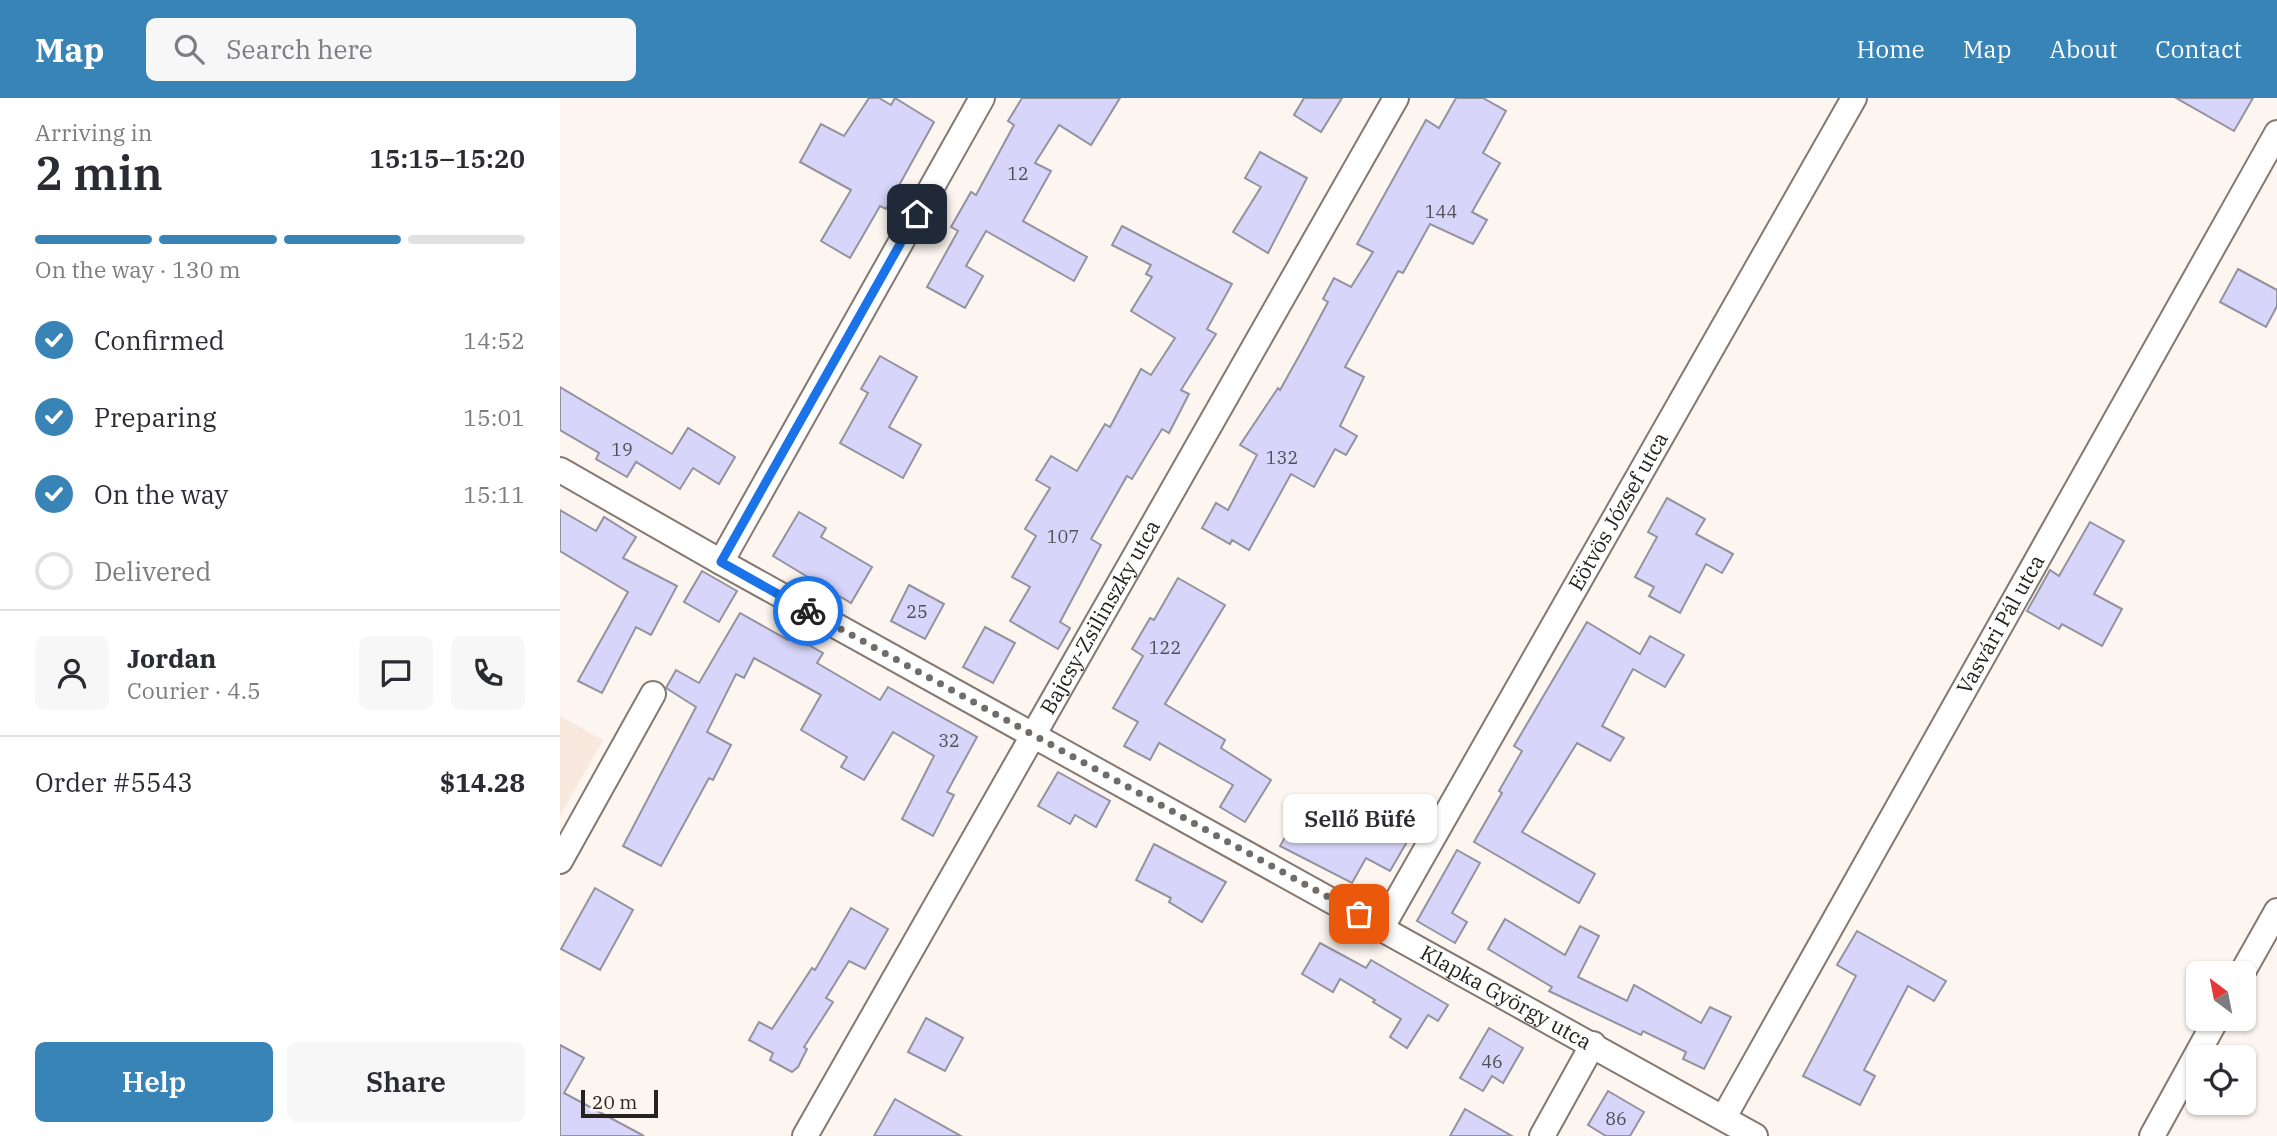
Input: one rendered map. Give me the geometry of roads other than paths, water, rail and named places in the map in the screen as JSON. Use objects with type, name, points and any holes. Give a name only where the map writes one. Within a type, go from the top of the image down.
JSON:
[{"type":"street","points":[[721,562],[982,98]]},
{"type":"street","name":"Bajcsy-Zsilinszky utca","points":[[805,1136],[1396,98]]},
{"type":"street","name":"Eötvös József utca","points":[[1382,927],[1854,98]]},
{"type":"street","name":"Vasvári Pál utca","points":[[1724,1117],[2277,133]]},
{"type":"street","name":"Klapka György utca","points":[[560,470],[1755,1136]]},
{"type":"street","points":[[560,861],[653,694]]},
{"type":"street","points":[[2249,961],[2277,911]]},
{"type":"street","points":[[2152,1136],[2210,1031]]},
{"type":"street","points":[[1542,1136],[1593,1044]]},
{"type":"place","name":"Sellő Büfé","points":[[1359,914]]}]
